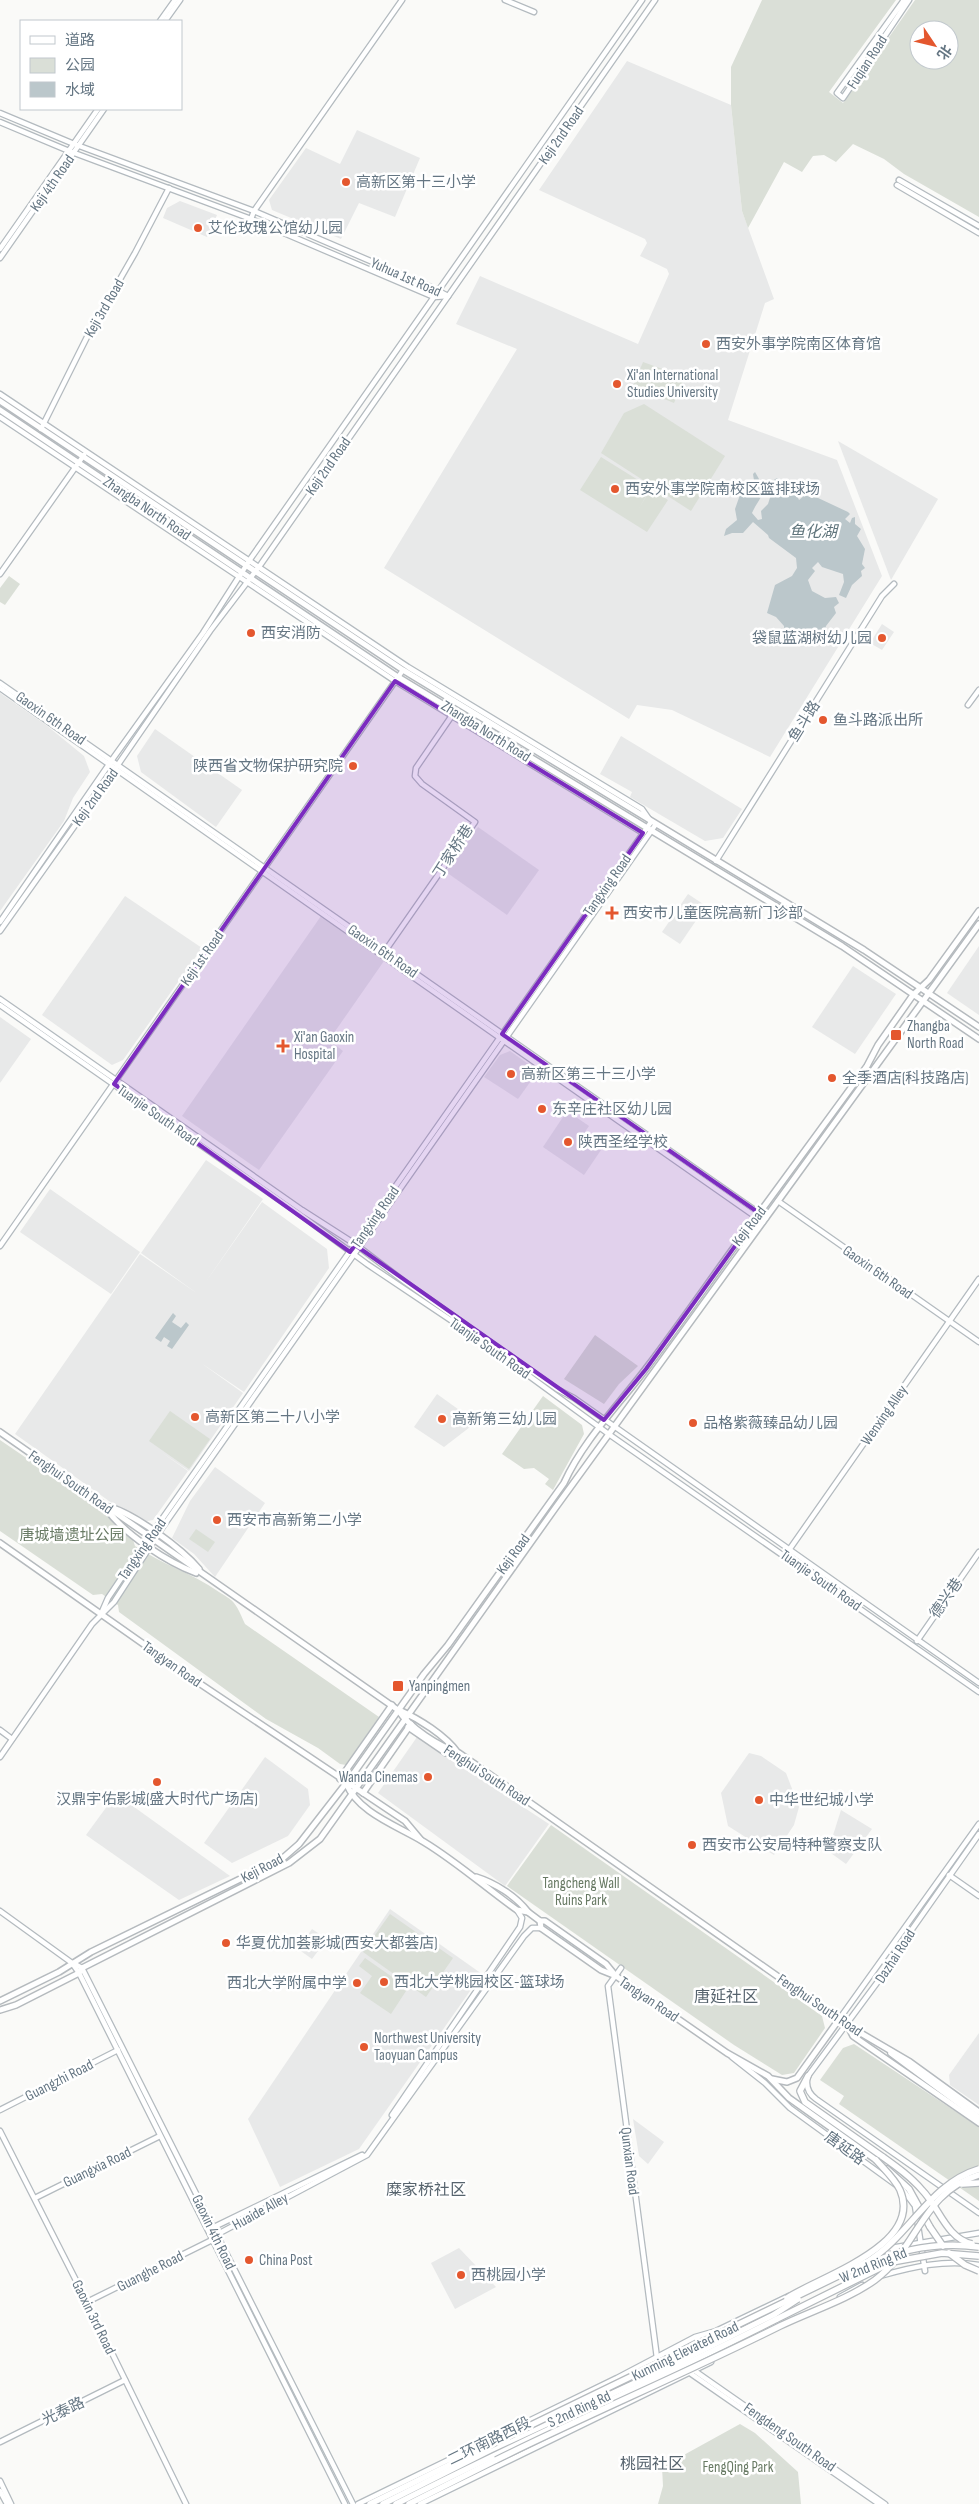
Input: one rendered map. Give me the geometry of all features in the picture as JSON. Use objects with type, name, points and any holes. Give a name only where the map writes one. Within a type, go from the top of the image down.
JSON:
[{"type":"highway","points":[[891,2053],[979,2118]]},
{"type":"highway","points":[[808,2076],[800,2091],[805,2102],[883,2157],[918,2185],[955,2236],[979,2246]]},
{"type":"highway","points":[[876,2160],[909,2189],[936,2238],[945,2249],[958,2260],[979,2271]]},
{"type":"highway","points":[[762,2314],[802,2288],[863,2258],[880,2246],[897,2228],[902,2216],[902,2196],[897,2184],[876,2160]]},
{"type":"highway","name":"Kunming Elevated Road","points":[[370,2504],[543,2418],[762,2314],[875,2257],[895,2241],[942,2188],[960,2176],[979,2169]]},
{"type":"highway","name":"Kunming Elevated Road","points":[[409,2504],[540,2438],[700,2366],[864,2286],[889,2268],[926,2214],[943,2195],[956,2185],[979,2175]]},
{"type":"highway","points":[[943,2195],[963,2184],[979,2183]]},
{"type":"highway","name":"W 2nd Ring Rd","points":[[776,2316],[801,2298],[883,2258],[912,2249],[940,2246],[979,2246]]},
{"type":"highway","name":"W 2nd Ring Rd","points":[[776,2316],[892,2262],[942,2253],[979,2256]]},
{"type":"highway","name":"S 2nd Ring Rd","points":[[383,2504],[490,2450],[776,2316]]},
{"type":"highway","name":"S 2nd Ring Rd","points":[[396,2504],[493,2455],[665,2376],[776,2316]]},
{"type":"main road","points":[[161,20],[175,0]]},
{"type":"main road","points":[[166,20],[180,0]]},
{"type":"main road","points":[[251,219],[254,211],[402,0]]},
{"type":"main road","points":[[505,0],[534,12]]},
{"type":"main road","name":"Keji 2nd Road","points":[[0,922],[240,578],[247,563],[642,0]]},
{"type":"main road","name":"Keji 2nd Road","points":[[0,931],[117,767],[205,638],[257,569],[655,0]]},
{"type":"main road","name":"Fuqian Road","points":[[904,0],[837,93],[844,98],[909,0]]},
{"type":"main road","name":"Keji 4th Road","points":[[76,145],[97,110]]},
{"type":"main road","name":"Keji 4th Road","points":[[0,250],[103,110]]},
{"type":"main road","name":"Yuhua 1st Road","points":[[0,113],[76,145],[254,211],[439,290],[448,296]]},
{"type":"main road","name":"Yuhua 1st Road","points":[[0,122],[71,152],[251,219],[434,297],[448,296]]},
{"type":"main road","name":"Keji 4th Road","points":[[0,258],[71,152]]},
{"type":"main road","points":[[979,226],[898,182],[979,233]]},
{"type":"main road","name":"Keji 3rd Road","points":[[43,426],[87,337],[136,253],[169,188]]},
{"type":"main road","points":[[0,394],[43,426]]},
{"type":"main road","name":"Zhangba North Road","points":[[0,401],[43,426],[257,569],[403,670],[864,950],[979,1027]]},
{"type":"main road","name":"Zhangba North Road","points":[[0,410],[77,465],[243,572],[248,579],[397,679],[647,831],[842,946],[979,1039]]},
{"type":"main road","points":[[0,417],[77,465],[240,578],[248,579]]},
{"type":"main road","points":[[0,574],[84,454]]},
{"type":"main road","points":[[257,569],[408,667],[642,809],[653,823]]},
{"type":"main road","name":"鱼斗路","points":[[716,861],[882,596],[894,584]]},
{"type":"main road","name":"Keji 1st Road","points":[[0,1246],[403,670]]},
{"type":"main road","name":"Gaoxin 6th Road","points":[[0,683],[764,1220]]},
{"type":"main road","name":"Gaoxin 6th Road","points":[[0,688],[110,762]]},
{"type":"main road","points":[[968,705],[979,690]]},
{"type":"main road","name":"丁家桥巷","points":[[383,953],[475,822],[422,784],[415,776],[416,768],[453,714]]},
{"type":"main road","name":"Tangxing Road","points":[[0,1757],[101,1614],[114,1602],[154,1536],[653,823]]},
{"type":"main road","name":"Keji Road","points":[[0,2001],[91,1952],[283,1858],[305,1838],[564,1483],[573,1465],[598,1427],[646,1369],[867,1066],[878,1045],[913,995],[922,988],[979,911]]},
{"type":"main road","name":"Keji Road","points":[[0,2010],[16,2005],[298,1857],[326,1832],[404,1720],[979,924]]},
{"type":"main road","name":"Tuanjie South Road","points":[[0,999],[352,1253],[480,1340],[598,1427],[979,1692]]},
{"type":"main road","name":"Tuanjie South Road","points":[[0,1005],[357,1246],[484,1338],[979,1683]]},
{"type":"main road","name":"Gaoxin 6th Road","points":[[778,1201],[979,1342]]},
{"type":"main road","name":"Wenxing Alley","points":[[789,1550],[979,1279]]},
{"type":"main road","name":"Fenghui South Road","points":[[0,1432],[105,1506],[154,1536],[204,1575],[398,1710],[410,1726],[449,1750],[459,1753],[840,2018],[847,2025],[891,2053],[910,2062],[979,2112]]},
{"type":"main road","points":[[105,1506],[119,1525],[178,1566],[204,1575]]},
{"type":"main road","name":"Tangyan Road","points":[[0,1544],[340,1779],[357,1788],[404,1821],[423,1842]]},
{"type":"main road","name":"德兴巷","points":[[914,1645],[979,1552]]},
{"type":"main road","points":[[340,1779],[392,1706]]},
{"type":"main road","points":[[398,1710],[409,1714],[451,1744],[459,1753]]},
{"type":"main road","points":[[364,1793],[410,1726]]},
{"type":"main road","points":[[0,1730],[12,1739]]},
{"type":"main road","points":[[346,1783],[351,1796]]},
{"type":"main road","name":"Tangyan Road","points":[[351,1796],[399,1830],[423,1842],[473,1876],[517,1910],[528,1912],[540,1921],[545,1921],[606,1964],[616,1976]]},
{"type":"main road","name":"Dazhai Road","points":[[840,2018],[979,1824]]},
{"type":"main road","name":"Dazhai Road","points":[[808,2076],[836,2036],[847,2025],[979,1834]]},
{"type":"main road","points":[[945,1872],[979,1896]]},
{"type":"main road","points":[[473,1876],[489,1881],[521,1904],[528,1912]]},
{"type":"main road","name":"Huaide Alley","points":[[212,2240],[212,2228],[365,2153],[517,1932],[522,1920],[517,1910]]},
{"type":"main road","name":"Gaoxin 4th Road","points":[[0,1911],[80,1970],[352,2504]]},
{"type":"main road","points":[[540,1921],[541,1928]]},
{"type":"main road","name":"Huaide Alley","points":[[212,2240],[216,2235],[367,2156],[524,1936],[532,1928],[541,1928]]},
{"type":"main road","name":"Tangyan Road","points":[[541,1928],[601,1970],[616,1976],[727,2053],[768,2076],[789,2098],[876,2160]]},
{"type":"main road","name":"Qunxian Road","points":[[621,1968],[608,1986],[657,2358]]},
{"type":"main road","name":"Gaoxin 4th Road","points":[[80,1970],[160,2136],[345,2504]]},
{"type":"main road","points":[[768,2076],[783,2082],[797,2078],[840,2018]]},
{"type":"main road","points":[[847,2025],[853,2036],[979,2123]]},
{"type":"main road","name":"Guangzhi Road","points":[[0,2110],[118,2050]]},
{"type":"main road","name":"唐延路","points":[[727,2053],[765,2083],[790,2108],[903,2190],[915,2206],[924,2268]]},
{"type":"main road","name":"唐延路","points":[[808,2076],[808,2088],[814,2097],[979,2213]]},
{"type":"main road","name":"Gaoxin 3rd Road","points":[[0,2131],[2,2140],[35,2198],[186,2504]]},
{"type":"main road","name":"Guangxia Road","points":[[35,2198],[160,2136]]},
{"type":"main road","name":"二环南路西段","points":[[358,2504],[657,2358],[695,2337],[716,2332],[878,2252],[921,2242],[979,2234]]},
{"type":"main road","name":"Guanghe Road","points":[[87,2302],[212,2240]]},
{"type":"main road","name":"二环南路西段","points":[[420,2504],[502,2462],[693,2372],[878,2276],[949,2262],[979,2265]]},
{"type":"main road","name":"Fengdeng South Road","points":[[693,2372],[878,2504]]},
{"type":"main road","name":"Fengdeng South Road","points":[[693,2372],[885,2504]]},
{"type":"main road","name":"光泰路","points":[[0,2442],[125,2380]]},
{"type":"main road","points":[[0,2481],[11,2504]]},
{"type":"main road","points":[[0,2490],[7,2504]]},
{"type":"highlighted area","points":[[395,681],[643,833],[502,1034],[759,1213],[646,1369],[604,1420],[355,1245],[350,1252],[114,1084]]},
{"type":"shaded area","name":"Xi'an International Studies University","points":[[627,61],[731,105],[742,211],[774,299],[765,303],[728,420],[837,460],[882,576],[770,757],[672,710],[637,705],[629,719],[384,568],[517,349],[456,324],[480,276],[638,344],[669,274],[667,269],[640,256],[647,243],[645,239],[539,190]]},
{"type":"shaded area","name":"高新区第十三小学","points":[[357,130],[420,158],[395,217],[359,203],[341,239],[272,210],[269,200],[306,148],[340,164]]},
{"type":"shaded area","name":"艾伦玫瑰公馆幼儿园","points":[[180,201],[217,215],[207,237],[163,218],[167,208]]},
{"type":"shaded area","points":[[838,441],[938,499],[891,580]]},
{"type":"shaded area","name":"袋鼠蓝湖树幼儿园","points":[[882,624],[894,632],[882,650],[870,643]]},
{"type":"shaded area","points":[[0,693],[46,725],[84,756],[90,772],[73,798],[64,821],[0,911]]},
{"type":"shaded area","points":[[155,729],[242,790],[216,827],[141,772],[137,756]]},
{"type":"shaded area","points":[[621,736],[742,809],[723,838],[705,841],[630,797],[632,792],[600,774]]},
{"type":"shaded area","points":[[478,827],[539,870],[507,915],[446,872]]},
{"type":"shaded area","points":[[688,894],[706,906],[680,944],[662,932]]},
{"type":"shaded area","points":[[125,896],[202,948],[123,1060],[112,1065],[42,1015]]},
{"type":"shaded area","name":"Xi'an Gaoxin Hospital","points":[[321,916],[384,961],[329,1040],[343,1051],[259,1170],[182,1116]]},
{"type":"shaded area","points":[[979,946],[979,1015],[947,993]]},
{"type":"shaded area","points":[[853,966],[896,994],[855,1054],[812,1027]]},
{"type":"shaded area","points":[[0,1017],[31,1039],[0,1083]]},
{"type":"shaded area","name":"高新区第三十三小学","points":[[510,1051],[538,1071],[518,1099],[484,1077],[500,1055]]},
{"type":"shaded area","name":"陕西圣经学校","points":[[567,1111],[589,1126],[582,1136],[601,1150],[584,1175],[543,1147]]},
{"type":"shaded area","points":[[206,1160],[263,1199],[205,1283],[262,1202],[327,1249],[329,1268],[244,1392],[201,1363],[243,1393],[189,1471],[161,1452],[188,1471],[153,1520],[143,1522],[109,1501],[15,1434],[140,1254],[198,1294],[141,1253]]},
{"type":"shaded area","points":[[50,1189],[140,1252],[111,1294],[20,1232]]},
{"type":"shaded area","name":"高新第三幼儿园","points":[[437,1394],[462,1412],[470,1427],[444,1447],[414,1427]]},
{"type":"shaded area","name":"西安市高新第二小学","points":[[215,1467],[265,1503],[215,1577],[194,1554],[172,1538],[190,1501]]},
{"type":"shaded area","points":[[417,1737],[549,1824],[505,1886],[378,1793]]},
{"type":"shaded area","name":"中华世纪城小学","points":[[749,1753],[761,1756],[786,1773],[799,1807],[794,1825],[774,1855],[728,1826],[721,1793]]},
{"type":"shaded area","points":[[265,1757],[308,1789],[310,1805],[288,1836],[232,1863],[204,1843]]},
{"type":"shaded area","points":[[116,1794],[230,1876],[179,1900],[86,1835]]},
{"type":"shaded area","points":[[841,1810],[872,1829],[846,1864],[828,1851]]},
{"type":"shaded area","name":"Northwest University Taoyuan Campus","points":[[390,1909],[482,1974],[359,2149],[280,2187],[248,2119]]},
{"type":"shaded area","points":[[312,1929],[327,1939],[312,1959],[298,1949]]},
{"type":"shaded area","points":[[979,2033],[979,2105],[950,2085],[949,2075]]},
{"type":"shaded area","points":[[633,2119],[664,2142],[648,2164],[639,2156]]},
{"type":"shaded area","name":"西桃园小学","points":[[459,2248],[496,2287],[455,2309],[431,2263]]},
{"type":"green space","points":[[762,0],[896,0],[829,92],[843,103],[915,0],[979,0],[979,217],[904,174],[884,159],[853,144],[836,162],[824,155],[813,156],[802,172],[784,162],[748,228],[742,211],[731,105],[731,67]]},
{"type":"green space","points":[[643,362],[685,377],[674,403],[633,386]]},
{"type":"green space","points":[[644,404],[725,456],[691,511],[601,453],[624,413]]},
{"type":"green space","name":"西安外事学院南校区篮排球场","points":[[601,457],[651,488],[639,508],[651,489],[668,500],[647,532],[580,490]]},
{"type":"green space","points":[[9,576],[20,584],[5,605],[0,602],[0,588]]},
{"type":"green space","points":[[595,1335],[638,1366],[619,1384],[604,1404],[564,1379]]},
{"type":"green space","points":[[543,1396],[582,1425],[584,1434],[553,1490],[545,1484],[549,1479],[534,1468],[524,1469],[502,1454]]},
{"type":"green space","points":[[170,1411],[210,1439],[189,1469],[149,1441]]},
{"type":"green space","name":"唐城墙遗址公园","points":[[0,1440],[104,1511],[117,1528],[133,1540],[135,1546],[209,1585],[229,1599],[234,1603],[245,1624],[379,1717],[346,1765],[340,1764],[318,1748],[266,1719],[119,1612],[118,1605],[102,1594],[93,1595],[0,1531]]},
{"type":"green space","points":[[196,1529],[215,1542],[208,1552],[189,1539]]},
{"type":"green space","name":"Tangcheng Wall Ruins Park","points":[[551,1825],[822,2016],[825,2028],[794,2073],[782,2075],[734,2045],[507,1886]]},
{"type":"green space","points":[[390,1914],[453,1958],[426,1997],[363,1952]]},
{"type":"green space","name":"西北大学桃园校区-篮球场","points":[[365,1958],[408,1988],[391,2014],[360,1993],[372,1976],[359,1966]]},
{"type":"green space","points":[[854,2044],[979,2127],[979,2201],[839,2104],[844,2096],[820,2080],[843,2048]]},
{"type":"green space","name":"FengQing Park","points":[[740,2424],[755,2433],[798,2472],[801,2504],[658,2504],[663,2486],[662,2467]]},
{"type":"water","name":"鱼化湖","points":[[755,472],[763,490],[761,498],[752,513],[758,520],[762,519],[761,511],[768,504],[773,488],[769,483],[777,478],[791,486],[799,500],[805,495],[812,498],[816,497],[848,512],[850,514],[845,519],[850,523],[852,518],[855,517],[855,524],[861,529],[857,536],[865,549],[862,564],[865,568],[861,571],[862,576],[852,585],[846,598],[839,595],[844,582],[843,574],[822,567],[818,562],[812,568],[815,571],[808,580],[812,591],[825,598],[836,597],[839,603],[834,607],[836,613],[826,626],[823,637],[811,645],[795,642],[784,634],[784,626],[776,617],[767,613],[775,585],[792,576],[797,568],[796,558],[769,538],[753,522],[743,533],[732,533],[724,536],[726,529],[737,520],[735,509],[741,492],[756,493],[753,474]]},
{"type":"water","points":[[173,1313],[176,1316],[172,1322],[181,1328],[186,1322],[189,1325],[172,1349],[167,1346],[170,1341],[164,1337],[161,1342],[155,1338]]},
{"type":"place","name":"高新区第十三小学","points":[[346,182]]},
{"type":"place","name":"艾伦玫瑰公馆幼儿园","points":[[198,228]]},
{"type":"place","name":"西安外事学院南区体育馆","points":[[706,344]]},
{"type":"place","name":"Xi'an International Studies University","points":[[617,384]]},
{"type":"place","name":"西安外事学院南校区篮排球场","points":[[615,489]]},
{"type":"place","name":"西安消防","points":[[251,633]]},
{"type":"place","name":"袋鼠蓝湖树幼儿园","points":[[882,638]]},
{"type":"place","name":"鱼斗路派出所","points":[[823,720]]},
{"type":"place","name":"陕西省文物保护研究院","points":[[353,766]]},
{"type":"place","name":"西安市儿童医院高新门诊部","points":[[612,913]]},
{"type":"place","name":"Zhangba North Road","points":[[896,1035]]},
{"type":"place","name":"Xi'an Gaoxin Hospital","points":[[283,1046]]},
{"type":"place","name":"高新区第三十三小学","points":[[511,1074]]},
{"type":"place","name":"全季酒店(科技路店)","points":[[832,1078]]},
{"type":"place","name":"东辛庄社区幼儿园","points":[[542,1109]]},
{"type":"place","name":"陕西圣经学校","points":[[568,1142]]},
{"type":"place","name":"高新区第二十八小学","points":[[195,1417]]},
{"type":"place","name":"高新第三幼儿园","points":[[442,1419]]},
{"type":"place","name":"品格紫薇臻品幼儿园","points":[[693,1423]]},
{"type":"place","name":"西安市高新第二小学","points":[[217,1520]]},
{"type":"place","name":"Yanpingmen","points":[[398,1686]]},
{"type":"place","name":"Wanda Cinemas","points":[[428,1777]]},
{"type":"place","name":"汉鼎宇佑影城(盛大时代广场店)","points":[[157,1782]]},
{"type":"place","name":"中华世纪城小学","points":[[759,1800]]},
{"type":"place","name":"西安市公安局特种警察支队","points":[[692,1845]]},
{"type":"place","name":"华夏优加荟影城(西安大都荟店)","points":[[226,1943]]},
{"type":"place","name":"西北大学桃园校区-篮球场","points":[[384,1982]]},
{"type":"place","name":"西北大学附属中学","points":[[357,1983]]},
{"type":"place","name":"Northwest University Taoyuan Campus","points":[[364,2047]]},
{"type":"place","name":"China Post","points":[[249,2260]]},
{"type":"place","name":"西桃园小学","points":[[461,2275]]},
{"type":"district","name":"唐延社区","points":[[726,1996]]},
{"type":"district","name":"糜家桥社区","points":[[426,2189]]},
{"type":"district","name":"桃园社区","points":[[652,2463]]}]
